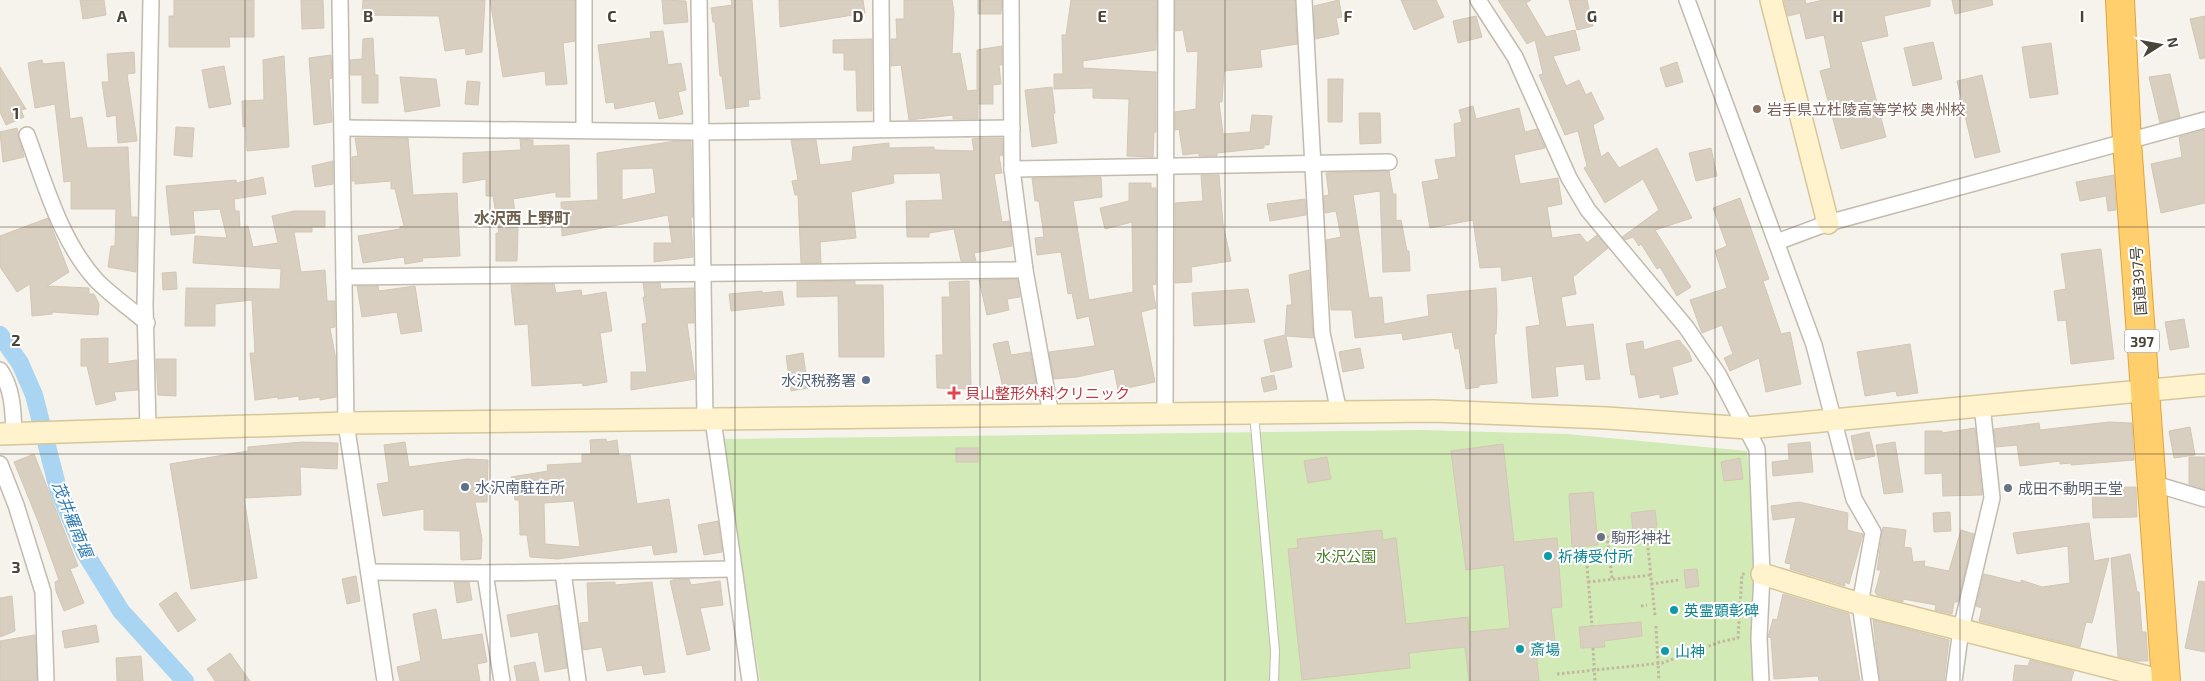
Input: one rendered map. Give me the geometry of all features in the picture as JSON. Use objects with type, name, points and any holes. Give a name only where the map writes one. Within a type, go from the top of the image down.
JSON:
[{"type":"highway","name":"国道397号","points":[[2120,0],[2127,142],[2165,681]]},
{"type":"street","points":[[148,429],[147,323],[145,305],[150,0]]},
{"type":"street","points":[[340,0],[346,423],[385,681]]},
{"type":"street","points":[[584,0],[584,130]]},
{"type":"street","points":[[699,0],[702,272],[709,420],[750,681]]},
{"type":"street","points":[[880,0],[882,129]]},
{"type":"street","points":[[1011,0],[1012,169],[1025,270],[1051,415]]},
{"type":"street","points":[[1165,415],[1164,166],[1166,0]]},
{"type":"street","points":[[1304,0],[1322,334],[1339,412]]},
{"type":"street","points":[[1478,0],[1515,57],[1570,178],[1588,210],[1686,328],[1718,374],[1757,449],[1762,573],[1759,638],[1761,681]]},
{"type":"street","points":[[1687,0],[1814,345],[1854,499],[1873,532],[1860,604],[1871,681]]},
{"type":"street","points":[[1771,0],[1828,223]]},
{"type":"street","points":[[1777,242],[1828,223],[2205,120]]},
{"type":"street","points":[[343,128],[699,132],[1012,128]]},
{"type":"street","points":[[28,135],[66,233],[80,257],[97,281],[147,323]]},
{"type":"street","points":[[1012,169],[1389,162]]},
{"type":"street","points":[[344,277],[1025,270]]},
{"type":"street","points":[[0,370],[5,377],[12,403],[13,433],[346,423],[1434,411],[1607,418],[1747,428],[2205,385]]},
{"type":"street","points":[[1954,681],[1961,629],[1992,498],[1982,405]]},
{"type":"street","points":[[0,464],[16,506],[43,592],[46,681]]},
{"type":"street","points":[[2152,483],[2205,499]]},
{"type":"street","points":[[369,572],[485,573],[733,569]]},
{"type":"street","points":[[563,572],[578,681]]},
{"type":"street","points":[[485,573],[502,681]]},
{"type":"street","points":[[1762,573],[1860,604],[2165,681]]},
{"type":"lane","points":[[1254,413],[1275,651],[1274,681]]},
{"type":"path","points":[[1612,578],[1607,536],[1625,534],[1626,540],[1646,538],[1655,616]]},
{"type":"path","points":[[1588,554],[1609,552]]},
{"type":"path","points":[[1563,556],[1586,554],[1592,626]]},
{"type":"path","points":[[1557,674],[1659,664],[1720,642],[1738,638],[1742,574],[1762,573]]},
{"type":"path","points":[[1588,582],[1651,575]]},
{"type":"path","points":[[1651,584],[1679,580]]},
{"type":"path","points":[[1641,606],[1647,605]]},
{"type":"path","points":[[1656,626],[1659,681]]},
{"type":"path","points":[[1593,648],[1595,681]]},
{"type":"green space","name":"水沢公園","points":[[1420,430],[1566,434],[1747,451],[1753,515],[1755,681],[760,681],[724,450],[725,439]]},
{"type":"building","points":[[80,0],[104,0],[106,15],[83,19]]},
{"type":"building","points":[[174,0],[254,0],[254,37],[229,37],[230,47],[169,47],[169,16],[174,16]]},
{"type":"building","points":[[301,0],[323,0],[324,28],[302,29]]},
{"type":"building","points":[[363,0],[485,0],[482,52],[466,55],[465,48],[445,51],[439,16],[362,15]]},
{"type":"building","points":[[490,0],[575,0],[575,41],[563,43],[567,84],[546,85],[545,71],[503,77]]},
{"type":"building","points":[[662,0],[686,1],[688,22],[664,24]]},
{"type":"building","points":[[731,0],[752,0],[760,99],[748,100],[749,106],[726,109],[722,76],[720,76],[715,22],[713,22],[711,8],[732,5]]},
{"type":"building","points":[[779,0],[863,0],[865,13],[780,27]]},
{"type":"building","points":[[904,0],[952,0],[954,13],[952,54],[960,53],[967,91],[977,90],[977,50],[1002,46],[1002,65],[999,65],[1001,84],[993,85],[993,104],[978,104],[978,119],[953,119],[953,115],[909,120],[901,65],[891,66],[891,39],[897,39],[896,19],[904,19]]},
{"type":"building","points":[[978,0],[1002,0],[1001,14],[978,14]]},
{"type":"building","points":[[1071,0],[1157,0],[1156,50],[1083,61],[1083,68],[1156,72],[1156,132],[1154,132],[1153,157],[1127,156],[1129,99],[1093,98],[1093,88],[1054,89],[1054,74],[1063,74],[1062,35],[1066,35]]},
{"type":"building","points":[[1175,0],[1295,0],[1297,44],[1260,50],[1262,67],[1224,71],[1222,102],[1219,102],[1223,134],[1250,132],[1252,115],[1272,116],[1269,145],[1264,145],[1264,148],[1217,153],[1217,156],[1199,156],[1199,153],[1183,155],[1179,129],[1175,130],[1175,112],[1196,109],[1198,51],[1187,52],[1183,30],[1175,31]]},
{"type":"building","points":[[1339,0],[1342,17],[1336,18],[1339,34],[1315,39],[1314,6]]},
{"type":"building","points":[[1401,0],[1436,0],[1444,17],[1414,30]]},
{"type":"building","points":[[1498,0],[1531,0],[1526,3],[1546,37],[1575,30],[1580,50],[1553,56],[1566,86],[1579,80],[1586,95],[1591,92],[1604,119],[1593,125],[1601,157],[1608,152],[1619,168],[1657,148],[1692,218],[1655,230],[1691,287],[1677,296],[1660,267],[1657,269],[1641,244],[1639,246],[1633,237],[1625,240],[1622,237],[1659,210],[1643,179],[1605,203],[1584,168],[1587,166],[1578,131],[1565,135],[1539,75],[1543,74],[1535,40],[1527,44]]},
{"type":"building","points":[[1569,0],[1587,0],[1593,26],[1577,30]]},
{"type":"building","points":[[1784,0],[1805,0],[1806,4],[1823,0],[1930,0],[1930,6],[1884,16],[1888,36],[1861,42],[1886,137],[1841,149],[1820,71],[1831,68],[1824,35],[1806,39],[1800,13],[1788,16]]},
{"type":"building","points":[[1952,0],[1992,0],[1993,5],[1955,14]]},
{"type":"building","points":[[1476,16],[1482,37],[1458,43],[1453,21]]},
{"type":"building","points":[[2205,16],[2205,58],[2200,59],[2190,19]]},
{"type":"building","points":[[663,31],[668,65],[681,63],[686,90],[678,92],[683,114],[659,119],[655,101],[615,109],[614,102],[606,103],[598,45],[651,38],[650,32]]},
{"type":"building","points":[[373,38],[375,75],[378,75],[378,103],[362,103],[362,75],[350,75],[350,60],[362,59],[363,39]]},
{"type":"building","points":[[872,39],[872,111],[857,111],[856,70],[844,70],[844,53],[833,53],[833,40]]},
{"type":"building","points":[[1933,42],[1942,79],[1913,86],[1904,48]]},
{"type":"building","points":[[2051,43],[2058,94],[2030,98],[2022,47]]},
{"type":"building","points":[[134,52],[135,73],[127,74],[137,141],[118,143],[116,115],[107,117],[102,82],[109,82],[107,54]]},
{"type":"building","points":[[331,55],[332,78],[329,79],[332,122],[314,125],[309,58]]},
{"type":"building","points":[[284,56],[289,147],[247,151],[246,126],[243,127],[242,101],[264,100],[263,60]]},
{"type":"building","points":[[42,60],[43,64],[64,62],[70,119],[82,117],[87,148],[128,147],[131,217],[137,217],[136,272],[108,267],[111,246],[115,246],[116,209],[71,209],[71,181],[64,182],[55,104],[35,108],[28,63]]},
{"type":"building","points":[[1677,62],[1683,82],[1666,87],[1660,68]]},
{"type":"building","points":[[224,66],[231,104],[209,108],[202,70]]},
{"type":"building","points":[[0,67],[26,109],[21,110],[24,117],[6,125],[0,112]]},
{"type":"building","points":[[2170,74],[2180,117],[2160,123],[2149,77]]},
{"type":"building","points":[[1982,75],[2000,152],[1975,158],[1957,81]]},
{"type":"building","points":[[400,77],[436,79],[440,106],[405,112]]},
{"type":"building","points":[[1328,79],[1343,79],[1342,122],[1328,122]]},
{"type":"building","points":[[467,81],[480,82],[478,105],[465,104]]},
{"type":"building","points":[[1052,87],[1057,143],[1032,147],[1025,90]]},
{"type":"building","points":[[1473,106],[1476,119],[1519,108],[1525,132],[1537,129],[1545,148],[1514,155],[1520,184],[1558,178],[1562,204],[1547,207],[1552,238],[1580,234],[1587,243],[1597,235],[1608,248],[1573,277],[1576,294],[1561,297],[1566,327],[1593,324],[1600,379],[1586,380],[1584,364],[1555,367],[1558,396],[1532,398],[1526,327],[1540,325],[1532,276],[1502,281],[1501,267],[1480,268],[1473,220],[1430,228],[1422,182],[1439,179],[1435,160],[1456,157],[1454,124],[1462,122],[1459,110]]},
{"type":"building","points":[[1359,113],[1380,113],[1381,143],[1360,144]]},
{"type":"building","points":[[176,127],[194,128],[192,157],[174,155]]},
{"type":"building","points":[[17,128],[24,157],[3,162],[0,132]]},
{"type":"building","points":[[2205,130],[2205,203],[2161,213],[2151,164],[2182,157],[2179,137]]},
{"type":"building","points":[[355,138],[408,138],[413,195],[457,193],[460,256],[422,258],[423,261],[405,264],[404,257],[363,263],[358,236],[400,229],[400,227],[404,226],[395,189],[391,189],[391,181],[355,184],[355,181],[352,181],[352,157],[358,156]]},
{"type":"building","points":[[1002,138],[1003,155],[999,156],[1002,173],[994,174],[1002,222],[1009,221],[1012,246],[974,253],[976,261],[961,261],[954,229],[929,233],[929,237],[907,237],[906,201],[943,200],[940,173],[893,174],[894,183],[851,192],[856,238],[820,242],[821,263],[801,263],[798,195],[795,195],[792,181],[798,180],[791,140],[816,140],[820,165],[852,161],[853,147],[889,143],[889,148],[934,147],[934,150],[974,151],[972,139]]},
{"type":"building","points":[[520,139],[533,140],[533,146],[569,145],[570,197],[556,197],[556,192],[513,199],[518,230],[517,261],[496,261],[496,233],[499,233],[493,196],[486,196],[486,179],[463,183],[463,153],[521,150]]},
{"type":"building","points":[[676,141],[691,141],[693,257],[654,262],[654,243],[672,243],[668,215],[562,236],[561,202],[598,200],[597,153]],"holes":[[[653,168],[656,193],[622,200],[622,169]]]},
{"type":"building","points":[[1711,148],[1717,176],[1696,181],[1689,153]]},
{"type":"building","points":[[333,161],[333,184],[315,187],[312,166]]},
{"type":"building","points":[[1389,171],[1393,194],[1396,194],[1396,221],[1401,220],[1407,251],[1409,251],[1410,271],[1383,272],[1380,191],[1353,195],[1369,298],[1382,297],[1384,324],[1429,316],[1427,295],[1496,288],[1496,334],[1494,334],[1497,383],[1466,389],[1459,348],[1455,349],[1452,332],[1403,340],[1402,333],[1355,338],[1352,310],[1331,310],[1326,240],[1341,237],[1336,211],[1325,213],[1324,196],[1329,195],[1326,173]]},
{"type":"building","points":[[1201,175],[1219,175],[1223,224],[1231,261],[1191,267],[1192,282],[1175,283],[1175,203],[1203,201]]},
{"type":"building","points":[[2114,175],[2116,210],[2108,211],[2106,196],[2080,201],[2076,182]]},
{"type":"building","points":[[263,177],[266,194],[234,199],[235,211],[239,211],[240,228],[248,226],[253,247],[278,243],[272,216],[294,211],[325,211],[325,227],[312,227],[312,232],[294,232],[301,272],[325,270],[327,301],[335,301],[335,327],[330,328],[336,360],[336,397],[320,400],[320,397],[299,400],[299,396],[255,400],[250,353],[255,353],[252,300],[215,304],[215,326],[185,326],[186,288],[280,289],[281,269],[193,263],[195,236],[227,238],[220,209],[193,211],[195,233],[171,235],[166,186],[236,180],[236,183]]},
{"type":"building","points":[[1101,177],[1102,197],[1073,201],[1089,300],[1133,292],[1132,222],[1105,229],[1100,208],[1129,201],[1129,183],[1151,183],[1151,188],[1156,188],[1156,284],[1152,285],[1156,308],[1141,312],[1155,382],[1118,390],[1114,369],[1077,377],[1054,379],[1049,352],[1095,346],[1089,316],[1077,319],[1072,293],[1068,294],[1061,252],[1037,255],[1035,238],[1044,237],[1039,201],[1035,201],[1032,178]]},
{"type":"building","points":[[1740,198],[1769,279],[1763,281],[1781,334],[1790,332],[1801,384],[1766,392],[1759,358],[1730,371],[1724,358],[1733,354],[1722,325],[1702,333],[1690,300],[1727,288],[1715,251],[1727,246],[1713,208]]},
{"type":"building","points":[[1305,199],[1306,215],[1270,221],[1267,204]]},
{"type":"building","points":[[48,218],[69,272],[47,286],[89,288],[89,294],[94,294],[99,304],[98,315],[52,312],[52,314],[32,316],[30,284],[17,292],[0,267],[0,236]]},
{"type":"building","points":[[2101,249],[2114,359],[2071,364],[2066,320],[2058,321],[2054,291],[2066,289],[2061,254]]},
{"type":"building","points":[[1309,270],[1313,338],[1286,336],[1292,367],[1271,372],[1264,340],[1285,335],[1287,305],[1292,305],[1289,275]]},
{"type":"building","points":[[176,272],[177,289],[163,290],[162,273]]},
{"type":"building","points":[[1017,279],[1020,297],[1007,299],[1009,310],[987,315],[979,280]]},
{"type":"building","points":[[855,281],[855,285],[883,285],[884,357],[839,357],[838,296],[797,297],[797,282]]},
{"type":"building","points":[[969,281],[971,389],[937,388],[936,355],[943,355],[942,297],[950,297],[949,282]]},
{"type":"building","points":[[643,283],[660,283],[661,289],[694,288],[694,323],[687,323],[695,379],[631,390],[631,372],[647,372],[642,324],[647,323]]},
{"type":"building","points":[[554,284],[556,293],[581,290],[582,296],[606,292],[612,331],[600,333],[607,382],[583,386],[582,383],[532,386],[528,324],[515,325],[511,285]]},
{"type":"building","points":[[357,286],[378,286],[379,291],[415,286],[422,331],[401,334],[397,312],[362,317]]},
{"type":"building","points":[[1248,289],[1255,322],[1194,326],[1192,293]]},
{"type":"building","points":[[762,291],[762,293],[782,291],[784,305],[731,311],[729,294]]},
{"type":"building","points":[[2184,319],[2189,347],[2170,350],[2165,322]]},
{"type":"building","points":[[108,338],[108,364],[137,360],[138,390],[114,392],[116,400],[96,405],[87,366],[81,366],[81,339]]},
{"type":"building","points":[[1679,340],[1689,352],[1692,361],[1672,367],[1678,394],[1660,398],[1660,394],[1639,398],[1635,375],[1631,375],[1626,344],[1643,341],[1644,350]]},
{"type":"building","points":[[1008,341],[1011,355],[1030,352],[1036,383],[1003,388],[993,344]]},
{"type":"building","points":[[1910,344],[1918,393],[1897,396],[1896,391],[1865,396],[1857,352]]},
{"type":"building","points":[[1360,348],[1364,368],[1343,372],[1339,352]]},
{"type":"building","points":[[803,353],[808,388],[791,391],[786,356]]},
{"type":"building","points":[[156,359],[176,359],[176,396],[158,395]]},
{"type":"building","points":[[1274,375],[1277,389],[1264,392],[1261,378]]},
{"type":"building","points":[[2109,422],[2132,423],[2134,460],[2071,465],[2071,463],[2060,464],[2060,461],[2020,466],[2017,445],[1996,447],[1994,429],[2039,423],[2040,430]]},
{"type":"building","points":[[2190,427],[2195,455],[2174,458],[2169,431]]},
{"type":"building","points":[[1975,428],[1982,495],[1943,496],[1942,473],[1925,474],[1925,431],[1942,431],[1942,433]]},
{"type":"building","points":[[1869,432],[1875,456],[1856,460],[1851,436]]},
{"type":"building","points":[[606,439],[607,442],[617,440],[619,456],[630,455],[637,504],[669,499],[677,552],[654,555],[652,545],[558,559],[530,557],[527,535],[520,535],[519,500],[515,500],[511,477],[548,471],[547,465],[582,463],[582,454],[591,454],[590,440]],"holes":[[[574,501],[580,547],[545,544],[544,503]]]},
{"type":"building","points":[[302,442],[338,443],[337,469],[300,467],[301,495],[244,498],[257,578],[191,589],[170,464],[248,451],[248,447]]},
{"type":"building","points":[[405,442],[409,467],[467,459],[488,460],[487,502],[475,502],[482,539],[481,559],[461,560],[460,531],[424,530],[424,509],[383,516],[377,484],[389,482],[384,445]]},
{"type":"building","points":[[1810,442],[1813,472],[1773,476],[1772,462],[1789,460],[1788,444]]},
{"type":"building","points":[[1895,442],[1903,492],[1884,494],[1876,445]]},
{"type":"building","points":[[1503,444],[1514,542],[1557,538],[1562,607],[1551,608],[1556,650],[1536,652],[1539,681],[1469,681],[1465,647],[1409,653],[1410,668],[1302,680],[1288,549],[1298,548],[1297,539],[1382,530],[1383,540],[1396,538],[1406,624],[1468,617],[1469,632],[1510,628],[1504,565],[1466,570],[1451,451]]},
{"type":"building","points":[[956,448],[978,448],[978,462],[956,462]]},
{"type":"building","points":[[34,454],[78,566],[70,569],[84,603],[64,611],[56,591],[55,582],[59,580],[14,462]]},
{"type":"building","points":[[1327,457],[1331,479],[1308,483],[1304,461]]},
{"type":"building","points":[[2189,457],[2205,457],[2205,489],[2189,484]]},
{"type":"building","points":[[1740,458],[1743,479],[1724,481],[1721,462]]},
{"type":"building","points":[[2136,487],[2137,517],[2093,518],[2092,488]]},
{"type":"building","points":[[1593,492],[1598,545],[1572,547],[1569,494]]},
{"type":"building","points":[[1799,502],[1848,513],[1847,530],[1863,534],[1849,584],[1844,582],[1845,586],[1790,569],[1791,564],[1785,563],[1796,517],[1773,520],[1771,506]]},
{"type":"building","points":[[1655,510],[1657,527],[1633,530],[1631,513]]},
{"type":"building","points":[[1950,512],[1951,531],[1934,532],[1933,513]]},
{"type":"building","points":[[718,521],[722,552],[704,555],[698,525]]},
{"type":"building","points":[[2089,523],[2094,561],[2109,558],[2092,623],[2086,622],[2080,647],[1979,621],[1982,608],[1976,606],[1984,574],[2021,583],[2021,580],[2042,587],[2070,583],[2068,546],[2017,554],[2013,533]]},
{"type":"building","points":[[1883,527],[1906,530],[1904,547],[1911,548],[1913,562],[1925,561],[1924,566],[1949,571],[1961,530],[1974,534],[1958,602],[1954,602],[1952,614],[1935,610],[1936,605],[1903,599],[1903,602],[1877,595],[1875,592],[1881,570],[1877,570]]},
{"type":"building","points":[[2130,554],[2137,592],[2139,592],[2142,632],[2146,632],[2148,661],[2118,657],[2111,558]]},
{"type":"building","points":[[1697,569],[1699,586],[1686,588],[1684,570]]},
{"type":"building","points":[[356,576],[360,601],[347,604],[342,579]]},
{"type":"building","points":[[689,579],[691,585],[720,581],[723,605],[700,608],[710,650],[687,655],[670,581]]},
{"type":"building","points":[[2199,581],[2205,582],[2205,652],[2185,648]]},
{"type":"building","points":[[454,582],[469,582],[472,600],[457,603]]},
{"type":"building","points":[[615,582],[615,585],[652,582],[665,672],[644,675],[642,665],[607,671],[602,647],[583,650],[580,623],[589,622],[587,583]]},
{"type":"building","points":[[176,592],[196,620],[178,632],[159,604]]},
{"type":"building","points":[[1783,594],[1849,614],[1860,681],[1819,681],[1818,676],[1774,679],[1771,638],[1768,637],[1773,619],[1777,620]]},
{"type":"building","points":[[12,596],[15,631],[0,637],[0,598]]},
{"type":"building","points":[[558,605],[567,668],[545,672],[538,632],[511,637],[507,615]]},
{"type":"building","points":[[436,609],[442,640],[482,634],[487,662],[477,664],[480,681],[400,681],[397,667],[421,661],[413,614]]},
{"type":"building","points":[[1873,620],[1949,640],[1944,681],[1880,681]]},
{"type":"building","points":[[1641,622],[1642,636],[1604,641],[1605,647],[1581,648],[1579,627]]},
{"type":"building","points":[[96,625],[99,642],[65,648],[62,631]]},
{"type":"building","points":[[35,635],[37,681],[0,681],[0,641]]},
{"type":"building","points":[[230,653],[250,681],[215,681],[207,669]]},
{"type":"building","points":[[141,656],[143,681],[117,681],[116,658]]},
{"type":"building","points":[[2030,660],[2074,671],[2071,681],[2013,681],[2015,665],[2028,666]]},
{"type":"building","points":[[535,662],[539,681],[517,681],[514,666]]},
{"type":"waterway","name":"茂井羅南堰","points":[[0,335],[20,363],[34,395],[58,489],[85,553],[121,611],[185,681]]},
{"type":"place","name":"岩手県立杜陵高等学校 奥州校","points":[[1757,109]]},
{"type":"place","name":"水沢税務署","points":[[866,380]]},
{"type":"place","name":"貝山整形外科クリニック","points":[[954,393]]},
{"type":"place","name":"水沢南駐在所","points":[[465,487]]},
{"type":"place","name":"成田不動明王堂","points":[[2008,488]]},
{"type":"place","name":"駒形神社","points":[[1601,537]]},
{"type":"place","name":"祈祷受付所","points":[[1548,556]]},
{"type":"place","name":"英霊顕彰碑","points":[[1674,610]]},
{"type":"place","name":"斎場","points":[[1520,649]]},
{"type":"place","name":"山神","points":[[1665,651]]},
{"type":"district","name":"水沢西上野町","points":[[522,217]]}]
